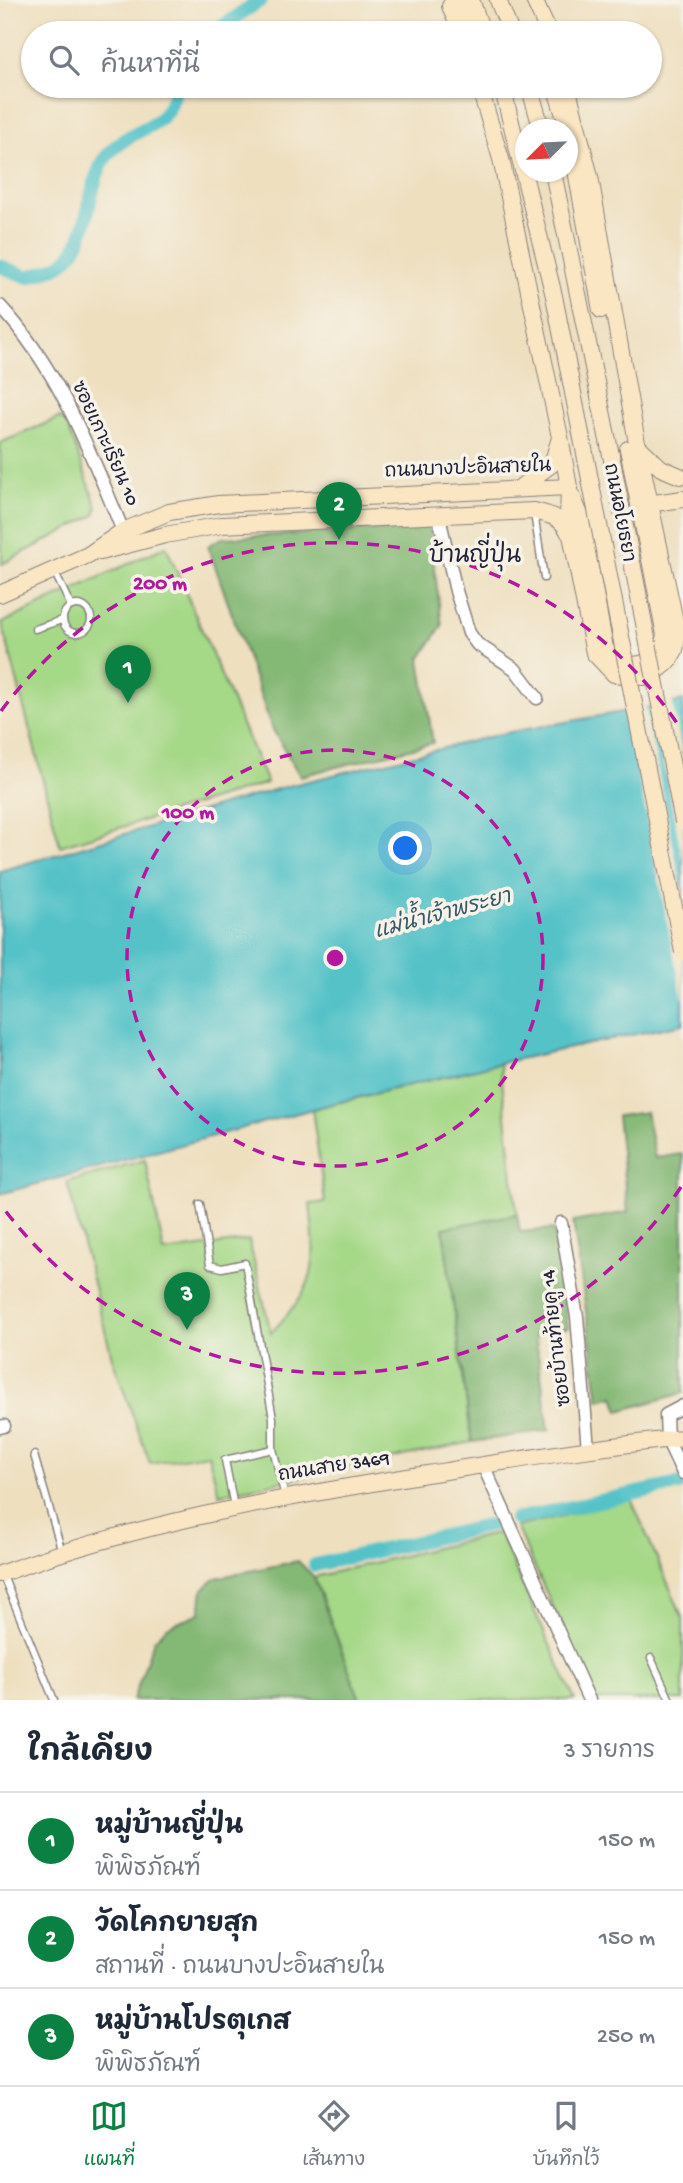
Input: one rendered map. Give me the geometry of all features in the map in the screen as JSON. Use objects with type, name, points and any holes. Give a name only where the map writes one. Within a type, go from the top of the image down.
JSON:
[{"type":"main road","points":[[447,0],[456,21]]},
{"type":"main road","points":[[453,0],[468,21]]},
{"type":"main road","points":[[471,0],[479,21]]},
{"type":"main road","points":[[498,0],[506,21]]},
{"type":"main road","points":[[534,0],[544,21]]},
{"type":"main road","points":[[482,98],[509,194],[569,487]]},
{"type":"main road","name":"ถนนอโยธยา","points":[[506,98],[551,282],[683,951]]},
{"type":"main road","points":[[532,98],[538,119]]},
{"type":"main road","points":[[559,98],[569,131],[640,481],[682,476]]},
{"type":"main road","name":"ถนนอโยธยา","points":[[570,98],[590,177],[637,443],[640,481]]},
{"type":"main road","points":[[509,194],[512,118]]},
{"type":"main road","name":"ถนนอโยธยา","points":[[555,182],[683,822]]},
{"type":"main road","points":[[520,488],[532,482],[552,464],[560,437]]},
{"type":"main road","points":[[637,443],[646,456],[661,468],[682,476]]},
{"type":"main road","name":"ถนนบางปะอินสายใน","points":[[569,487],[580,517],[605,648],[620,662],[640,665],[658,654],[665,635],[640,481]]},
{"type":"main road","name":"ถนนบางปะอินสายใน","points":[[569,487],[572,538],[594,653],[614,674],[643,677],[668,662],[678,635],[657,530],[645,505]]},
{"type":"main road","name":"ถนนบางปะอินสายใน","points":[[4,592],[88,555],[123,531],[169,512],[219,503],[569,487]]},
{"type":"main road","points":[[645,505],[683,500]]},
{"type":"main road","points":[[657,530],[670,508],[683,500]]},
{"type":"main road","name":"ถนนบางปะอินสายใน","points":[[88,555],[165,535],[222,525],[534,511],[552,515],[565,523],[572,538]]},
{"type":"main road","name":"ถนนสาย 3469","points":[[1,1573],[62,1552],[234,1507],[483,1465],[675,1438]]},
{"type":"street","name":"ซอยเกาะเรียน 10","points":[[0,306],[38,356],[66,401],[123,531]]},
{"type":"street","points":[[439,517],[469,633],[478,644],[515,669],[537,698]]},
{"type":"street","name":"ซอยบ้านท้ายคู 14","points":[[561,1223],[577,1317],[588,1449]]},
{"type":"street","points":[[683,1406],[666,1415],[675,1438],[683,1473]]},
{"type":"street","points":[[483,1465],[589,1700]]},
{"type":"lane","points":[[534,511],[544,578]]},
{"type":"lane","points":[[54,571],[71,606]]},
{"type":"lane","points":[[62,620],[68,630],[78,634],[91,624],[87,609],[71,606]]},
{"type":"lane","points":[[35,629],[62,620],[71,606]]},
{"type":"lane","points":[[200,1204],[210,1265],[222,1268],[245,1264],[274,1418],[274,1449],[285,1497]]},
{"type":"lane","points":[[234,1507],[225,1460],[274,1449]]},
{"type":"lane","points":[[34,1455],[62,1552]]},
{"type":"lane","points":[[1,1573],[54,1700]]},
{"type":"lane","points":[[651,1658],[670,1700]]},
{"type":"green space","points":[[59,418],[67,424],[97,507],[95,515],[2,564],[0,443]]},
{"type":"green space","points":[[429,526],[442,626],[420,659],[433,743],[300,776],[272,728],[208,546],[222,538]]},
{"type":"green space","points":[[166,546],[267,783],[60,846],[2,623]]},
{"type":"green space","points":[[500,1063],[517,1214],[443,1229],[472,1442],[219,1494],[208,1454],[150,1463],[113,1361],[67,1182],[145,1160],[164,1252],[249,1240],[271,1333],[298,1301],[306,1287],[313,1261],[310,1204],[325,1202],[312,1109]]},
{"type":"green space","points":[[646,1112],[655,1158],[682,1154],[683,1157],[683,1393],[619,1411],[614,1396],[599,1400],[573,1222],[628,1212],[617,1116]]},
{"type":"green space","points":[[517,1214],[520,1232],[554,1229],[568,1328],[535,1333],[549,1430],[472,1442],[443,1228]]},
{"type":"green space","points":[[631,1499],[683,1618],[683,1700],[596,1700],[516,1527]]},
{"type":"green space","points":[[499,1533],[575,1700],[360,1700],[314,1577]]},
{"type":"green space","points":[[298,1561],[314,1577],[360,1700],[133,1700],[154,1640],[167,1627],[200,1613],[203,1589],[216,1578]]},
{"type":"water","name":"แม่น้ำเจ้าพระยา","points":[[683,701],[683,1024],[500,1063],[331,1104],[0,1194],[0,871],[284,787],[505,733]]},
{"type":"pier","points":[[672,700],[683,756],[683,862],[652,704]]},
{"type":"pier","points":[[645,705],[683,895],[683,1001],[625,708]]},
{"type":"waterway","points":[[230,21],[261,0]]},
{"type":"waterway","points":[[0,266],[28,277],[63,263],[80,238],[98,173],[105,159],[125,139],[161,118],[173,98]]},
{"type":"waterway","points":[[515,1519],[679,1484]]},
{"type":"waterway","points":[[315,1565],[496,1524]]},
{"type":"place","name":"วัดโคกยายสุก","points":[[339,540]]},
{"type":"place","name":"หมู่บ้านญี่ปุ่น","points":[[128,703]]},
{"type":"place","name":"หมู่บ้านโปรตุเกส","points":[[187,1330]]},
{"type":"district","name":"บ้านญี่ปุ่น","points":[[475,557]]}]
